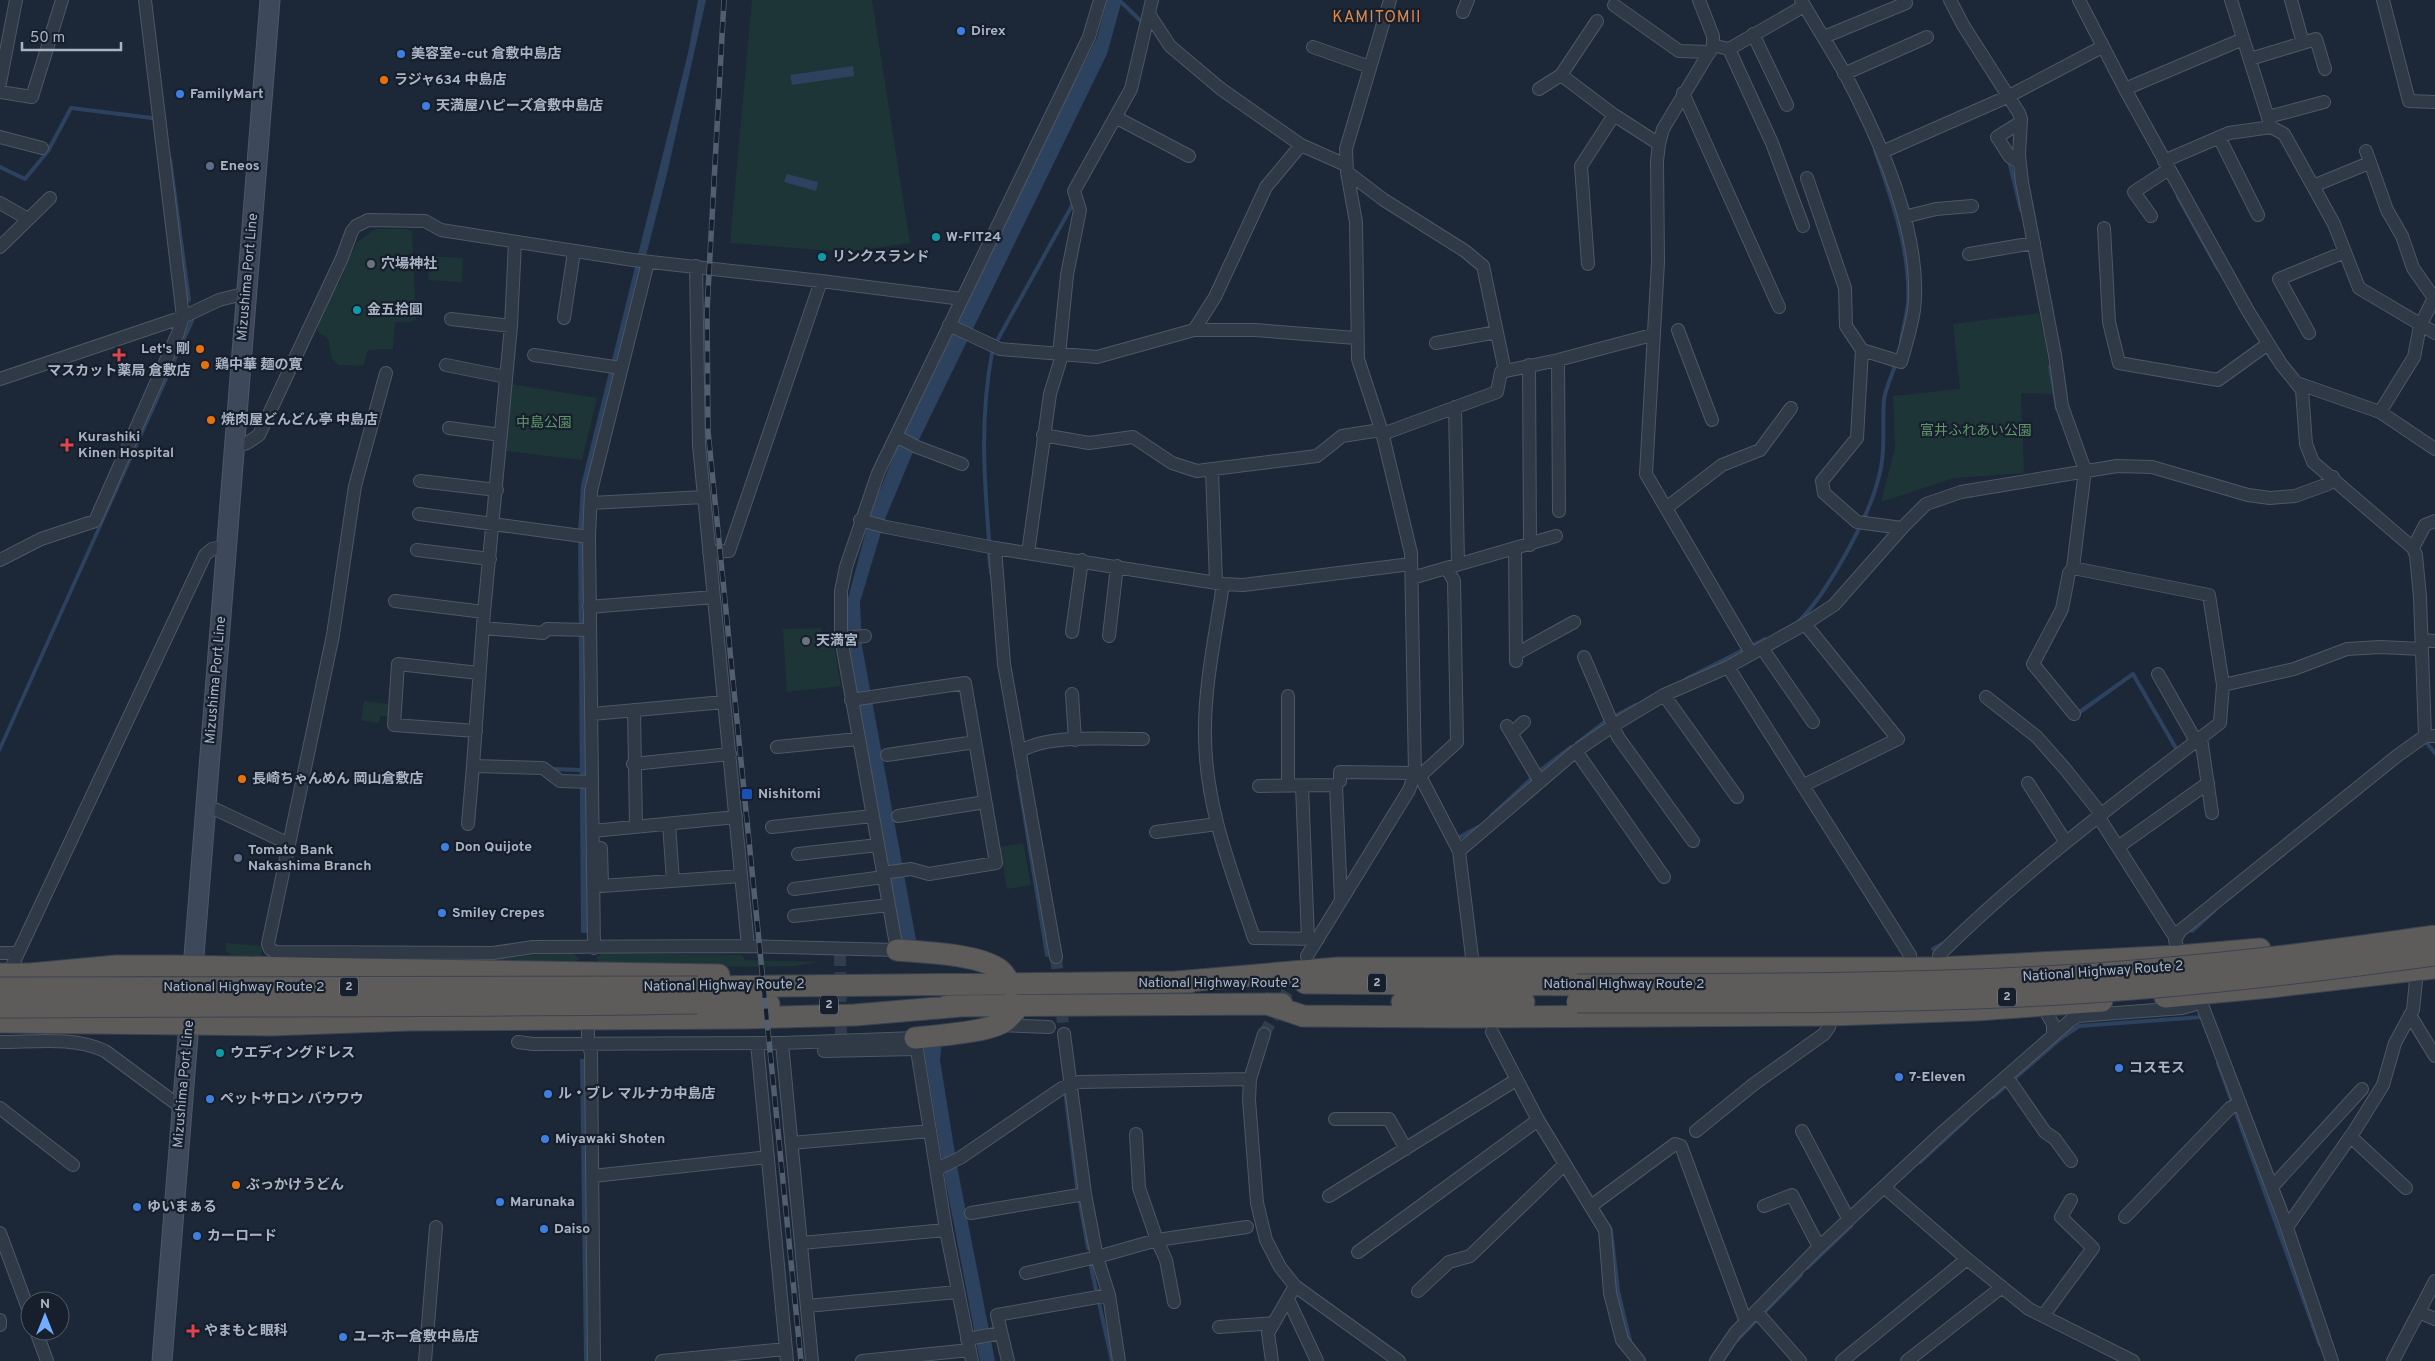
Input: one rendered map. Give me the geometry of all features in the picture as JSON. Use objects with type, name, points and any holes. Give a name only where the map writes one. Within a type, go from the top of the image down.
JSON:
[{"type":"highway","points":[[1176,982],[1338,968],[1939,968],[2177,947],[2277,947],[2435,926]]},
{"type":"highway","name":"National Highway Route 2","points":[[0,988],[698,995],[961,1006],[1267,1004],[2024,978],[2250,960],[2435,936]]},
{"type":"highway","points":[[897,950],[944,954],[984,963],[1001,971],[1011,986]]},
{"type":"highway","name":"National Highway Route 2","points":[[0,1007],[224,1005],[478,1007],[853,984],[1011,986],[1176,982],[1912,1000],[2024,996],[2252,978],[2435,955]]},
{"type":"highway","points":[[10,964],[30,974],[116,966],[194,966],[798,975],[853,984]]},
{"type":"highway","points":[[1889,968],[1890,1013]]},
{"type":"highway","points":[[1267,1004],[1303,1016],[1468,1017],[1890,1013],[2043,1007],[2199,994],[2426,969]]},
{"type":"highway","points":[[0,1022],[189,1024],[855,1015],[961,1006]]},
{"type":"highway","points":[[916,1044],[995,1025],[1005,1021],[1019,1006]]},
{"type":"main road","name":"Mizushima Port Line","points":[[162,1361],[270,0]]},
{"type":"street","points":[[0,83],[16,0]]},
{"type":"street","points":[[0,92],[32,97],[62,0]]},
{"type":"street","points":[[0,560],[41,539],[95,521],[178,333],[183,317],[145,0]]},
{"type":"street","points":[[386,373],[355,486],[333,635],[268,944],[273,952],[493,953],[533,947],[748,946],[840,951],[897,950],[885,874],[858,739],[843,638],[841,591],[878,473],[898,438],[952,327],[962,299],[1089,37],[1100,0]]},
{"type":"street","points":[[1028,553],[1042,435],[1050,394],[1061,355],[1067,275],[1080,210],[1074,191],[1117,118],[1131,89],[1152,0]]},
{"type":"street","points":[[1390,0],[1346,150],[1347,169],[1356,222],[1356,338],[1358,359],[1382,432],[1406,525],[1412,578],[1417,774],[1458,851],[1472,956]]},
{"type":"street","points":[[1699,0],[1713,36],[1712,49],[1663,128],[1657,161],[1658,262],[1652,335],[1646,474],[1743,641],[1754,651],[1813,722]]},
{"type":"street","points":[[1950,0],[2011,95],[2020,118],[2020,162],[2029,244],[2055,355],[2062,406],[2081,471],[2073,568],[2069,572],[2062,609],[2033,664],[2074,714]]},
{"type":"street","points":[[2079,0],[2099,48],[2125,89],[2265,346],[2302,390],[2308,450],[2313,462],[2331,480],[2413,548],[2416,555],[2426,644],[2431,737],[2396,756],[2180,931],[2177,947]]},
{"type":"street","points":[[2231,0],[2270,122],[2284,134],[2334,224],[2359,288],[2420,326],[2435,333]]},
{"type":"street","points":[[2291,0],[2303,43]]},
{"type":"street","points":[[2383,0],[2410,101],[2435,102]]},
{"type":"street","points":[[1824,37],[1906,3]]},
{"type":"street","points":[[1614,5],[1679,51],[1729,49],[1801,5],[1824,37],[1882,152],[1904,217],[1911,254],[1914,310],[1901,362],[1862,350]]},
{"type":"street","points":[[1148,15],[1170,46],[1196,70],[1301,146],[1347,169],[1384,200],[1465,251],[1484,266],[1505,371]]},
{"type":"street","points":[[1538,88],[1561,75],[1597,21]]},
{"type":"street","points":[[1753,34],[1787,105]]},
{"type":"street","points":[[1844,74],[1927,37]]},
{"type":"street","points":[[2125,89],[2243,39]]},
{"type":"street","points":[[2250,60],[2316,39],[2325,69]]},
{"type":"street","points":[[1313,47],[1370,67]]},
{"type":"street","points":[[1882,152],[2011,95],[2099,48]]},
{"type":"street","points":[[1729,49],[1772,143],[1803,226]]},
{"type":"street","points":[[1561,75],[1614,115],[1659,144]]},
{"type":"street","points":[[1683,93],[1779,307]]},
{"type":"street","points":[[2151,216],[2134,192],[2157,177],[2167,167],[2229,132],[2270,122],[2324,102]]},
{"type":"street","points":[[1588,264],[1581,166],[1614,115]]},
{"type":"street","points":[[1117,118],[1189,156]]},
{"type":"street","points":[[2020,118],[1997,137],[2010,157],[2020,162]]},
{"type":"street","points":[[0,137],[42,148]]},
{"type":"street","points":[[2219,137],[2258,215]]},
{"type":"street","points":[[1194,330],[1215,297],[1266,187],[1301,146]]},
{"type":"street","points":[[2313,186],[2367,157],[2387,210],[2402,236],[2413,268],[2434,297],[2420,326],[2414,357],[2380,412]]},
{"type":"street","points":[[1807,178],[1845,288],[1846,326],[1862,350],[1857,438],[1822,481],[1824,493],[1861,523],[1902,528]]},
{"type":"street","points":[[0,247],[50,198]]},
{"type":"street","points":[[0,203],[28,219]]},
{"type":"street","points":[[1904,217],[1936,209],[1972,206]]},
{"type":"street","points":[[234,447],[248,443],[259,435],[356,226],[368,220],[425,221],[441,230],[574,252],[962,299]]},
{"type":"street","points":[[2104,228],[2109,322],[2119,363],[2218,380],[2265,346]]},
{"type":"street","points":[[468,824],[484,612],[506,377],[515,242]]},
{"type":"street","points":[[1969,254],[2029,244]]},
{"type":"street","points":[[564,318],[574,252]]},
{"type":"street","points":[[2309,333],[2279,279],[2345,252]]},
{"type":"street","points":[[642,261],[616,367],[583,537],[589,607],[585,630],[592,714],[585,782],[597,831],[602,886],[741,876]]},
{"type":"street","points":[[696,266],[696,390],[704,497],[748,946]]},
{"type":"street","points":[[709,552],[729,551],[821,281]]},
{"type":"street","points":[[0,379],[183,317],[219,300],[247,293]]},
{"type":"street","points":[[451,319],[510,326]]},
{"type":"street","points":[[952,327],[1000,349],[1097,357],[1194,330],[1255,330],[1356,338]]},
{"type":"street","points":[[1678,330],[1712,420]]},
{"type":"street","points":[[1436,343],[1497,332]]},
{"type":"street","points":[[1042,435],[1089,443],[1133,437],[1172,463],[1186,468],[1212,470],[1317,456],[1342,436],[1388,432],[1497,392],[1502,372],[1558,360],[1652,335]]},
{"type":"street","points":[[534,355],[616,367]]},
{"type":"street","points":[[1558,360],[1560,511]]},
{"type":"street","points":[[446,365],[506,377]]},
{"type":"street","points":[[1528,365],[1530,545]]},
{"type":"street","points":[[2297,382],[2380,412],[2435,449]]},
{"type":"street","points":[[1307,956],[1313,939],[1341,901],[1417,774],[1457,742],[1453,567],[1455,406]]},
{"type":"street","points":[[1666,508],[1722,465],[1760,450],[1791,408]]},
{"type":"street","points":[[449,428],[501,435]]},
{"type":"street","points":[[898,438],[962,464]]},
{"type":"street","points":[[1458,851],[1576,751],[1614,724],[1664,695],[1728,667],[1805,624],[1834,605],[1902,528],[1926,504],[1961,492],[2117,466],[2152,467],[2248,495],[2270,498],[2295,496],[2331,480]]},
{"type":"street","points":[[1212,470],[1219,583],[1205,734],[1210,790],[1217,824],[1254,938],[1313,939]]},
{"type":"street","points":[[420,481],[496,490]]},
{"type":"street","points":[[590,503],[704,497]]},
{"type":"street","points":[[419,514],[583,537]]},
{"type":"street","points":[[864,521],[884,527],[995,548],[1082,560],[1219,583],[1243,585],[1411,564]]},
{"type":"street","points":[[2413,548],[2425,525],[2435,521]]},
{"type":"street","points":[[1412,578],[1556,536]]},
{"type":"street","points":[[0,953],[10,964],[206,555],[212,549],[227,546]]},
{"type":"street","points":[[995,548],[1004,664],[1021,751],[1056,957]]},
{"type":"street","points":[[1516,549],[1516,657],[1574,622]]},
{"type":"street","points":[[417,550],[490,559]]},
{"type":"street","points":[[1072,632],[1082,560]]},
{"type":"street","points":[[1109,636],[1117,566]]},
{"type":"street","points":[[1939,968],[1939,955],[2002,894],[2099,815],[2220,723],[2223,685],[2209,595],[2073,568]]},
{"type":"street","points":[[589,607],[714,597]]},
{"type":"street","points":[[395,601],[484,612]]},
{"type":"street","points":[[1804,785],[1898,739],[1805,624]]},
{"type":"street","points":[[483,628],[543,634],[547,629],[585,630]]},
{"type":"street","points":[[843,638],[864,636]]},
{"type":"street","points":[[2223,685],[2294,669],[2347,649],[2426,644]]},
{"type":"street","points":[[1584,657],[1614,724],[1618,738],[1693,841]]},
{"type":"street","points":[[476,731],[394,725],[398,664],[479,673]]},
{"type":"street","points":[[1728,667],[1910,955],[1911,968]]},
{"type":"street","points":[[2158,674],[2199,740],[2212,813]]},
{"type":"street","points":[[794,889],[904,870],[929,874],[996,864],[965,683],[853,699]]},
{"type":"street","points":[[1072,694],[1075,740]]},
{"type":"street","points":[[1664,695],[1737,797]]},
{"type":"street","points":[[1288,696],[1288,786]]},
{"type":"street","points":[[1986,697],[2037,737],[2099,815],[2177,947],[2199,994],[2235,1105],[2272,1187],[2287,1227],[2332,1361]]},
{"type":"street","points":[[592,714],[724,702]]},
{"type":"street","points":[[634,710],[633,764],[636,827]]},
{"type":"street","points":[[1524,722],[1509,729],[1540,782]]},
{"type":"street","points":[[777,747],[858,739]]},
{"type":"street","points":[[1021,751],[1033,744],[1075,740],[1144,739]]},
{"type":"street","points":[[887,755],[975,742]]},
{"type":"street","points":[[1576,751],[1664,877]]},
{"type":"street","points":[[633,764],[730,754]]},
{"type":"street","points":[[473,766],[543,768],[560,781],[585,782]]},
{"type":"street","points":[[1340,781],[1340,772],[1417,774]]},
{"type":"street","points":[[2028,783],[2066,841]]},
{"type":"street","points":[[2118,847],[2208,783]]},
{"type":"street","points":[[1259,786],[1336,785],[1341,901]]},
{"type":"street","points":[[1302,786],[1313,939]]},
{"type":"street","points":[[898,816],[985,802]]},
{"type":"street","points":[[205,808],[217,810],[289,844]]},
{"type":"street","points":[[772,827],[872,816]]},
{"type":"street","points":[[597,831],[736,817]]},
{"type":"street","points":[[669,824],[673,881]]},
{"type":"street","points":[[1156,832],[1217,824]]},
{"type":"street","points":[[589,973],[592,948],[597,831]]},
{"type":"street","points":[[798,854],[878,845]]},
{"type":"street","points":[[794,916],[889,905]]},
{"type":"street","points":[[2287,1227],[2350,1137],[2382,1085],[2395,1043],[2413,1010],[2426,969]]},
{"type":"street","points":[[1716,1361],[1735,1333],[1819,1248],[1884,1187],[2010,1081],[2053,1034],[2078,1016],[2182,1008],[2193,1005],[2199,994]]},
{"type":"street","points":[[2043,1007],[2053,1024],[2053,1034]]},
{"type":"street","points":[[1696,1131],[1754,1084],[1824,1034],[1829,1027],[1832,1014]]},
{"type":"street","points":[[2410,1016],[2435,1056]]},
{"type":"street","points":[[588,1019],[588,1043],[592,1053],[594,1361]]},
{"type":"street","points":[[995,1025],[1049,1027]]},
{"type":"street","points":[[1492,1032],[1538,1120],[1565,1164],[1595,1203],[1605,1230],[1610,1293],[1622,1340],[1639,1361]]},
{"type":"street","points":[[1064,1034],[1067,1086],[1097,1257],[1101,1297],[1115,1360]]},
{"type":"street","points":[[1264,1034],[1250,1079],[1249,1100],[1257,1203],[1266,1240],[1280,1267],[1295,1286],[1399,1361]]},
{"type":"street","points":[[518,1042],[533,1044],[782,1043],[826,1042],[841,1037],[916,1044]]},
{"type":"street","points":[[0,1042],[72,1042],[92,1044],[106,1051],[182,1108]]},
{"type":"street","points":[[662,1361],[787,1355],[757,1043]]},
{"type":"street","points":[[782,1043],[812,1361]]},
{"type":"street","points":[[824,1051],[916,1044]]},
{"type":"street","points":[[916,1044],[930,1131],[939,1169],[946,1230],[957,1292],[970,1347]]},
{"type":"street","points":[[939,1169],[956,1160],[1067,1086],[1079,1082],[1250,1079]]},
{"type":"street","points":[[1329,1196],[1516,1080]]},
{"type":"street","points":[[2010,1081],[2046,1132],[2055,1139],[2071,1161]]},
{"type":"street","points":[[2272,1187],[2362,1089]]},
{"type":"street","points":[[2125,1217],[2235,1105]]},
{"type":"street","points":[[0,1108],[73,1164]]},
{"type":"street","points":[[1335,1119],[1389,1120],[1406,1149]]},
{"type":"street","points":[[1358,1252],[1538,1120]]},
{"type":"street","points":[[791,1143],[930,1131]]},
{"type":"street","points":[[1802,1131],[1849,1220]]},
{"type":"street","points":[[1136,1134],[1139,1188],[1166,1260],[1174,1302]]},
{"type":"street","points":[[2350,1137],[2406,1188]]},
{"type":"street","points":[[1595,1203],[1675,1144],[1681,1146],[1746,1322]]},
{"type":"street","points":[[593,1176],[768,1157]]},
{"type":"street","points":[[1418,1291],[1449,1262],[1470,1256],[1565,1164]]},
{"type":"street","points":[[1884,1187],[1966,1259],[2030,1309],[2114,1358],[2133,1361]]},
{"type":"street","points":[[971,1213],[1085,1194]]},
{"type":"street","points":[[1764,1206],[1792,1195],[1819,1248]]},
{"type":"street","points":[[2043,1316],[2093,1248],[2061,1217],[2071,1200]]},
{"type":"street","points":[[425,1361],[436,1227]]},
{"type":"street","points":[[1026,1273],[1097,1257],[1157,1240],[1247,1227]]},
{"type":"street","points":[[801,1244],[946,1230]]},
{"type":"street","points":[[0,1233],[21,1291]]},
{"type":"street","points":[[1842,1361],[1966,1259]]},
{"type":"street","points":[[2393,1361],[2435,1281]]},
{"type":"street","points":[[1272,1361],[1268,1333],[1295,1286]]},
{"type":"street","points":[[1907,1361],[2002,1287]]},
{"type":"street","points":[[807,1306],[957,1292]]},
{"type":"street","points":[[1008,1361],[996,1334],[997,1315],[1101,1297]]},
{"type":"street","points":[[1288,1299],[1317,1361]]},
{"type":"street","points":[[1757,1311],[1800,1361]]},
{"type":"street","points":[[2419,1312],[2435,1319]]},
{"type":"street","points":[[0,1320],[0,1325]]},
{"type":"street","points":[[1219,1327],[1274,1323]]},
{"type":"street","points":[[862,1361],[970,1347],[996,1334]]},
{"type":"street","points":[[40,1341],[47,1361]]},
{"type":"green space","points":[[752,0],[872,0],[910,243],[847,252],[730,243]]},
{"type":"green space","points":[[375,229],[406,229],[412,231],[416,319],[411,322],[395,322],[393,349],[368,350],[363,366],[338,365],[332,358],[328,338],[318,332],[317,327],[336,286],[339,284],[357,242]]},
{"type":"green space","points":[[430,256],[463,258],[462,282],[428,280]]},
{"type":"green space","name":"富井ふれあい公園","points":[[2039,313],[2047,351],[2052,394],[2021,393],[2024,473],[1954,478],[1881,502],[1895,448],[1893,396],[1960,389],[1953,324]]},
{"type":"green space","name":"中島公園","points":[[510,384],[597,398],[582,460],[506,451]]},
{"type":"green space","points":[[821,628],[823,640],[833,640],[841,686],[787,692],[783,629]]},
{"type":"green space","points":[[390,683],[395,683],[391,717],[380,716],[379,723],[361,720],[364,701],[388,704]]},
{"type":"green space","points":[[1023,843],[1031,885],[1007,889],[1000,847]]},
{"type":"green space","points":[[226,943],[264,946],[260,959],[424,963],[573,953],[579,959],[573,964],[474,968],[258,962],[235,957],[226,951]]},
{"type":"green space","points":[[602,953],[742,955],[745,960],[820,962],[795,966],[753,967],[601,965],[596,958]]},
{"type":"water","points":[[698,0],[706,0],[667,174],[587,486],[591,933],[581,933],[578,532],[581,485],[688,53]]},
{"type":"water","points":[[1107,0],[1122,0],[1107,54],[913,452],[885,519],[860,602],[862,646],[917,945],[901,940],[847,644],[847,602],[871,512],[897,448],[1039,151],[1097,38]]},
{"type":"water","points":[[853,66],[854,76],[792,85],[790,75]]},
{"type":"water","points":[[787,174],[818,182],[816,191],[784,182]]},
{"type":"water","points":[[195,319],[0,753],[0,744],[190,321]]},
{"type":"water","points":[[942,1041],[940,1060],[957,1166],[995,1361],[980,1361],[945,1178],[923,1045]]},
{"type":"water","points":[[580,1059],[587,1059],[589,1361],[584,1361]]},
{"type":"waterway","points":[[1119,0],[1143,23]]},
{"type":"waterway","points":[[0,167],[25,179],[48,151],[71,108],[152,118]]},
{"type":"waterway","points":[[1875,150],[1899,225],[1906,264],[1908,303],[1901,341]]},
{"type":"waterway","points":[[170,159],[189,300]]},
{"type":"waterway","points":[[2009,161],[2021,210]]},
{"type":"waterway","points":[[2178,197],[2218,269]]},
{"type":"waterway","points":[[998,339],[1074,202]]},
{"type":"waterway","points":[[2264,349],[2273,361]]},
{"type":"waterway","points":[[989,540],[984,423],[992,353]]},
{"type":"waterway","points":[[1798,622],[1822,593],[1834,574],[1867,512],[1881,467],[1884,399],[1895,366]]},
{"type":"waterway","points":[[2050,367],[2057,409]]},
{"type":"waterway","points":[[989,555],[991,573]]},
{"type":"waterway","points":[[1686,679],[1765,639]]},
{"type":"waterway","points":[[2077,714],[2133,674],[2177,750]]},
{"type":"waterway","points":[[1613,717],[1636,705]]},
{"type":"waterway","points":[[1577,743],[1607,720]]},
{"type":"waterway","points":[[2424,742],[2435,753]]},
{"type":"waterway","points":[[1491,816],[1542,769],[1571,747]]},
{"type":"waterway","points":[[552,769],[582,770]]},
{"type":"waterway","points":[[1018,776],[1047,955]]},
{"type":"waterway","points":[[1460,837],[1478,827]]},
{"type":"waterway","points":[[2192,931],[2214,911]]},
{"type":"waterway","points":[[1933,949],[1942,944]]},
{"type":"waterway","points":[[1993,1097],[2060,1039],[2079,1026],[2202,1017],[2203,1021]]},
{"type":"waterway","points":[[2218,1063],[2320,1345]]},
{"type":"waterway","points":[[1065,1091],[1077,1187],[1088,1248]]},
{"type":"waterway","points":[[1920,1162],[1967,1119]]},
{"type":"waterway","points":[[1609,1226],[1618,1291],[1630,1341]]},
{"type":"waterway","points":[[1807,1268],[1851,1226]]},
{"type":"waterway","points":[[1091,1267],[1112,1361]]},
{"type":"waterway","points":[[1737,1340],[1801,1275]]},
{"type":"tunnel","points":[[840,954],[841,1035]]},
{"type":"tunnel","points":[[1056,957],[1064,1034]]},
{"type":"tunnel","points":[[1264,1034],[1300,969]]},
{"type":"railway","points":[[724,0],[707,310],[708,431],[801,1361]]},
{"type":"place","name":"Direx","points":[[961,31]]},
{"type":"place","name":"美容室e-cut 倉敷中島店","points":[[401,54]]},
{"type":"place","name":"ラジャ634 中島店","points":[[384,80]]},
{"type":"place","name":"FamilyMart","points":[[180,94]]},
{"type":"place","name":"天満屋ハピーズ倉敷中島店","points":[[426,106]]},
{"type":"place","name":"Eneos","points":[[210,166]]},
{"type":"place","name":"W-FIT24","points":[[936,237]]},
{"type":"place","name":"リンクスランド","points":[[822,257]]},
{"type":"place","name":"穴場神社","points":[[371,264]]},
{"type":"place","name":"金五拾圓","points":[[357,310]]},
{"type":"place","name":"Let's 剛","points":[[200,349]]},
{"type":"place","name":"マスカット薬局 倉敷店","points":[[119,355]]},
{"type":"place","name":"鶏中華 麺の寛","points":[[205,365]]},
{"type":"place","name":"焼肉屋どんどん亭 中島店","points":[[211,420]]},
{"type":"place","name":"Kurashiki Kinen Hospital","points":[[67,445]]},
{"type":"place","name":"天満宮","points":[[806,641]]},
{"type":"place","name":"長崎ちゃんめん 岡山倉敷店","points":[[242,779]]},
{"type":"place","name":"Nishitomi","points":[[747,794]]},
{"type":"place","name":"Don Quijote","points":[[445,847]]},
{"type":"place","name":"Tomato Bank Nakashima Branch","points":[[238,858]]},
{"type":"place","name":"Smiley Crepes","points":[[442,913]]},
{"type":"place","name":"ウエディングドレス","points":[[220,1053]]},
{"type":"place","name":"コスモス","points":[[2119,1068]]},
{"type":"place","name":"7-Eleven","points":[[1899,1077]]},
{"type":"place","name":"ル・ブレ マルナカ中島店","points":[[548,1094]]},
{"type":"place","name":"ペットサロン バウワウ","points":[[210,1099]]},
{"type":"place","name":"Miyawaki Shoten","points":[[545,1139]]},
{"type":"place","name":"ぶっかけうどん","points":[[236,1185]]},
{"type":"place","name":"Marunaka","points":[[500,1202]]},
{"type":"place","name":"ゆいまぁる","points":[[137,1207]]},
{"type":"place","name":"Daiso","points":[[544,1229]]},
{"type":"place","name":"カーロード","points":[[197,1236]]},
{"type":"place","name":"やまもと眼科","points":[[193,1331]]},
{"type":"place","name":"ユーホー倉敷中島店","points":[[343,1337]]},
{"type":"district","name":"KAMITOMII","points":[[1377,18]]}]
